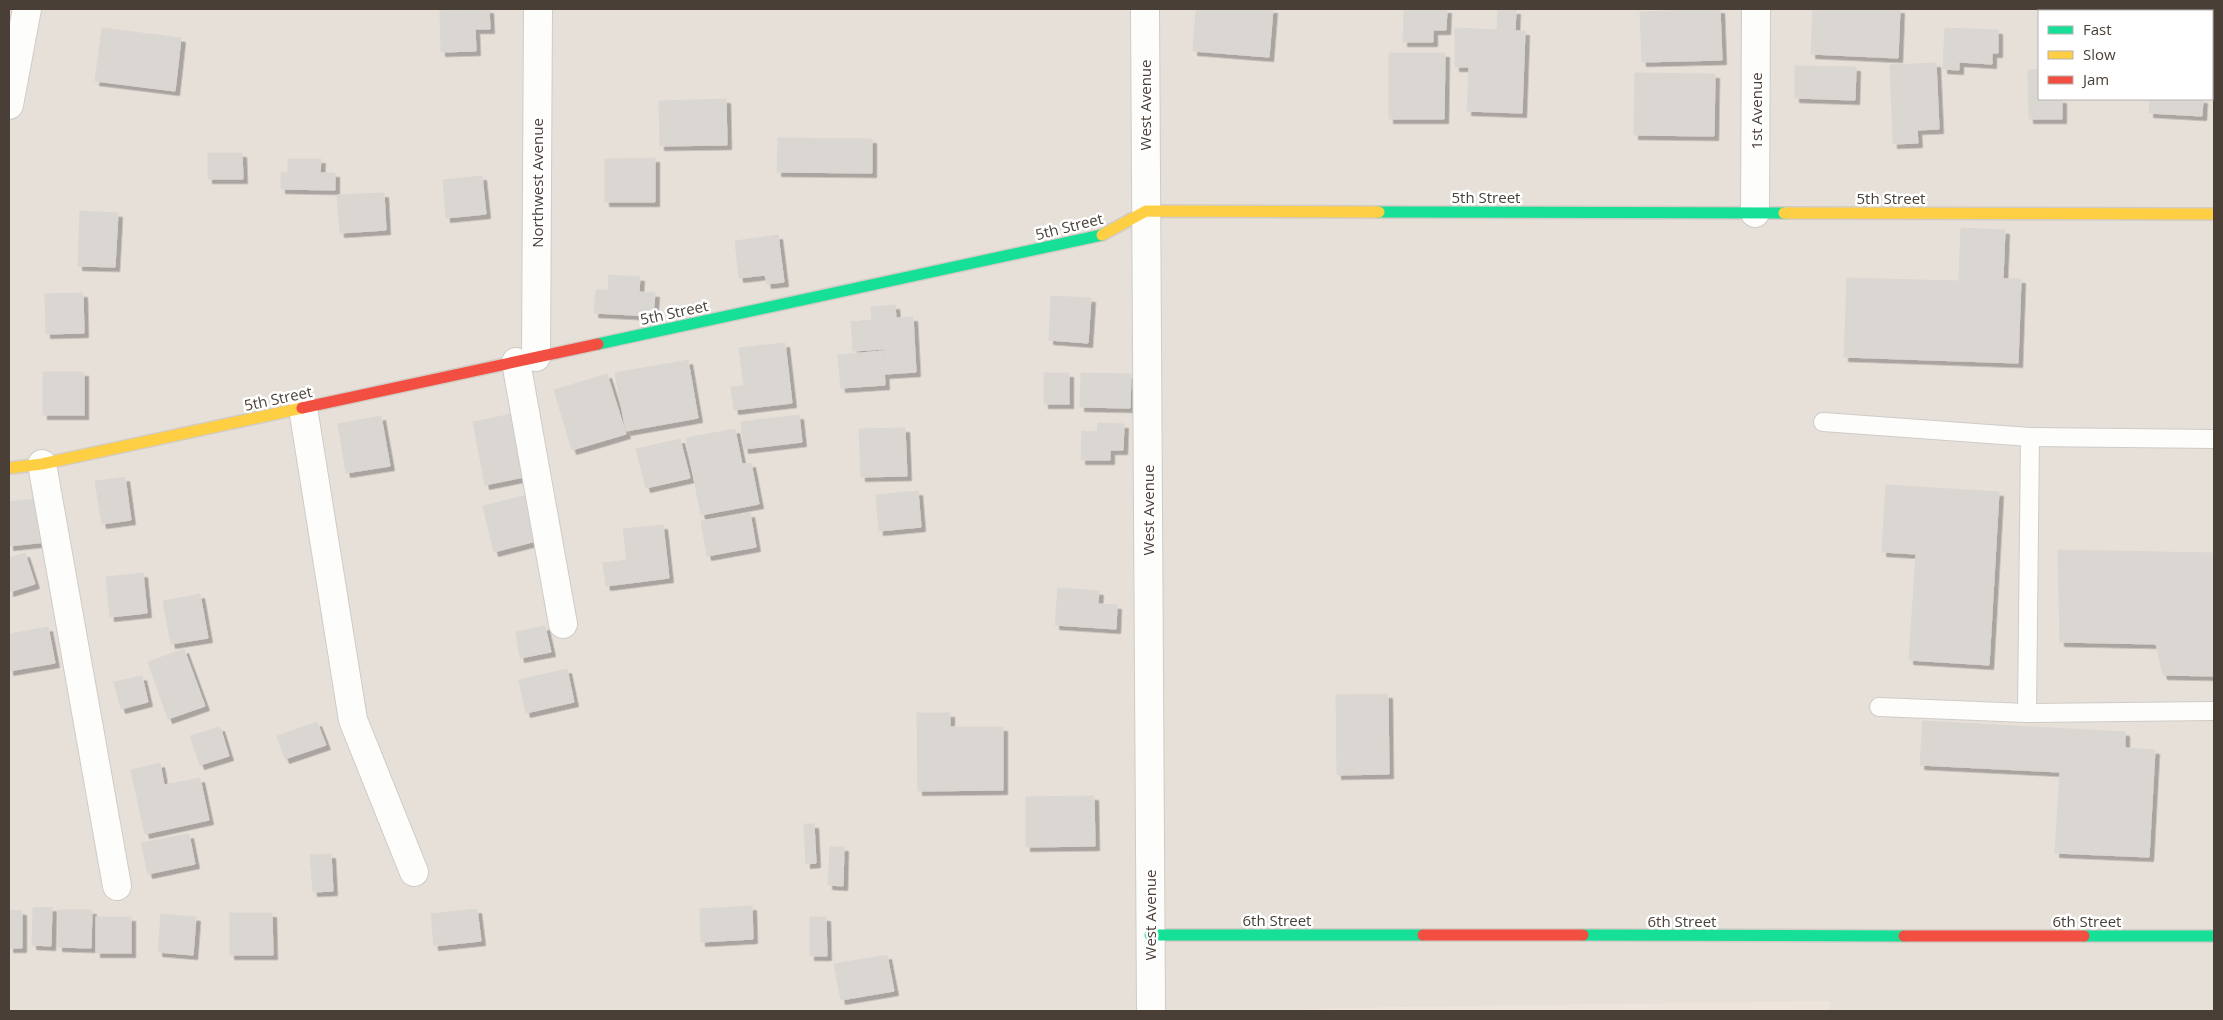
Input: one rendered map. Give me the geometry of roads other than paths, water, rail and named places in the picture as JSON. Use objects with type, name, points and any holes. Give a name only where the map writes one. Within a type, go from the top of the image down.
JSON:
[{"type":"street","points":[[9,105],[27,9]]},
{"type":"street","name":"Northwest Avenue","points":[[538,9],[526,359],[563,624]]},
{"type":"street","name":"West Avenue","points":[[1145,9],[1151,1011]]},
{"type":"street","name":"1st Avenue","points":[[1755,213],[1756,9]]},
{"type":"street","name":"5th Street","points":[[9,468],[42,464],[1103,235],[1146,211],[2214,214]]},
{"type":"street","points":[[303,408],[352,720],[414,872]]},
{"type":"street","points":[[42,464],[117,886]]},
{"type":"street","name":"6th Street","points":[[1150,935],[2214,936]]},
{"type":"lane","points":[[1823,422],[2030,436],[2214,439]]},
{"type":"lane","points":[[2027,713],[2030,436]]},
{"type":"lane","points":[[1879,707],[2027,713],[2214,711]]}]
